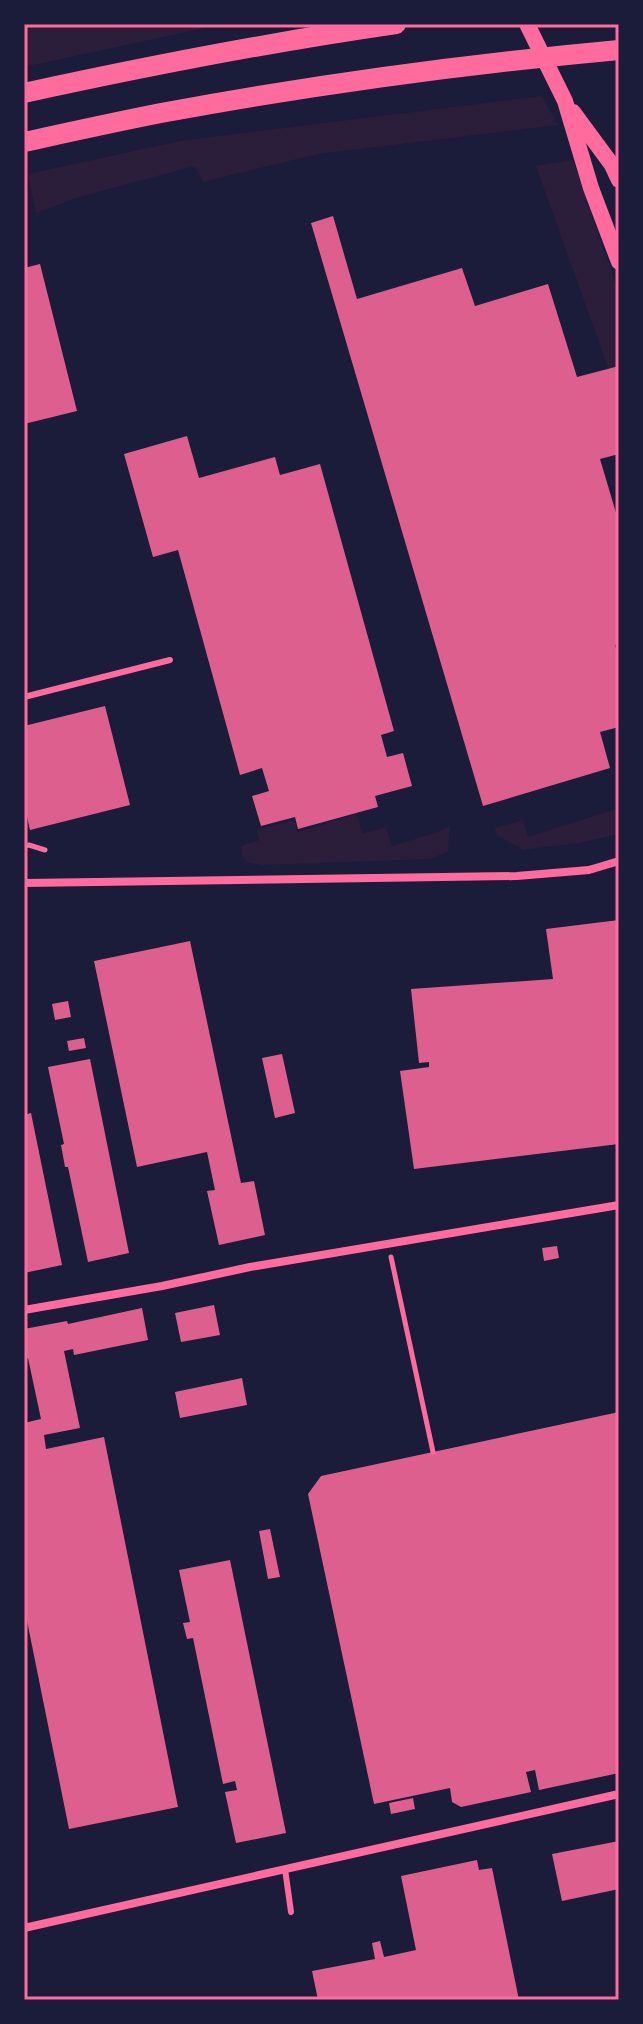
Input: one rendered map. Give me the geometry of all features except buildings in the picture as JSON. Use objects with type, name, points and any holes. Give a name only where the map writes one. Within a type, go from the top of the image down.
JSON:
[{"type":"highway","points":[[24,93],[290,39],[396,24]]},
{"type":"highway","points":[[24,142],[301,89],[488,63],[619,50]]},
{"type":"main road","points":[[527,24],[565,101],[591,188],[619,262]]},
{"type":"main road","points":[[565,101],[612,165],[619,180]]},
{"type":"street","points":[[24,883],[517,876],[589,870],[619,861]]},
{"type":"street","points":[[24,1310],[250,1267],[619,1205]]},
{"type":"street","points":[[24,1928],[619,1794]]},
{"type":"lane","points":[[24,697],[170,660]]},
{"type":"lane","points":[[285,1869],[291,1912]]},
{"type":"path","points":[[24,846],[45,850]]},
{"type":"path","points":[[388,1244],[433,1452]]},
{"type":"shaded area","points":[[24,24],[207,24],[219,25],[24,67]]},
{"type":"shaded area","points":[[542,96],[558,125],[318,154],[203,182],[195,166],[79,197],[36,213],[28,174],[180,141]]},
{"type":"shaded area","points":[[573,160],[619,294],[619,398],[536,166]]},
{"type":"shaded area","points":[[619,808],[619,834],[578,843],[523,850],[498,836],[494,828],[523,820],[528,837]]},
{"type":"shaded area","points":[[357,814],[362,834],[386,827],[392,846],[450,826],[448,851],[431,859],[262,865],[249,863],[242,856],[241,846],[259,840],[257,830],[294,820],[298,832]]}]
